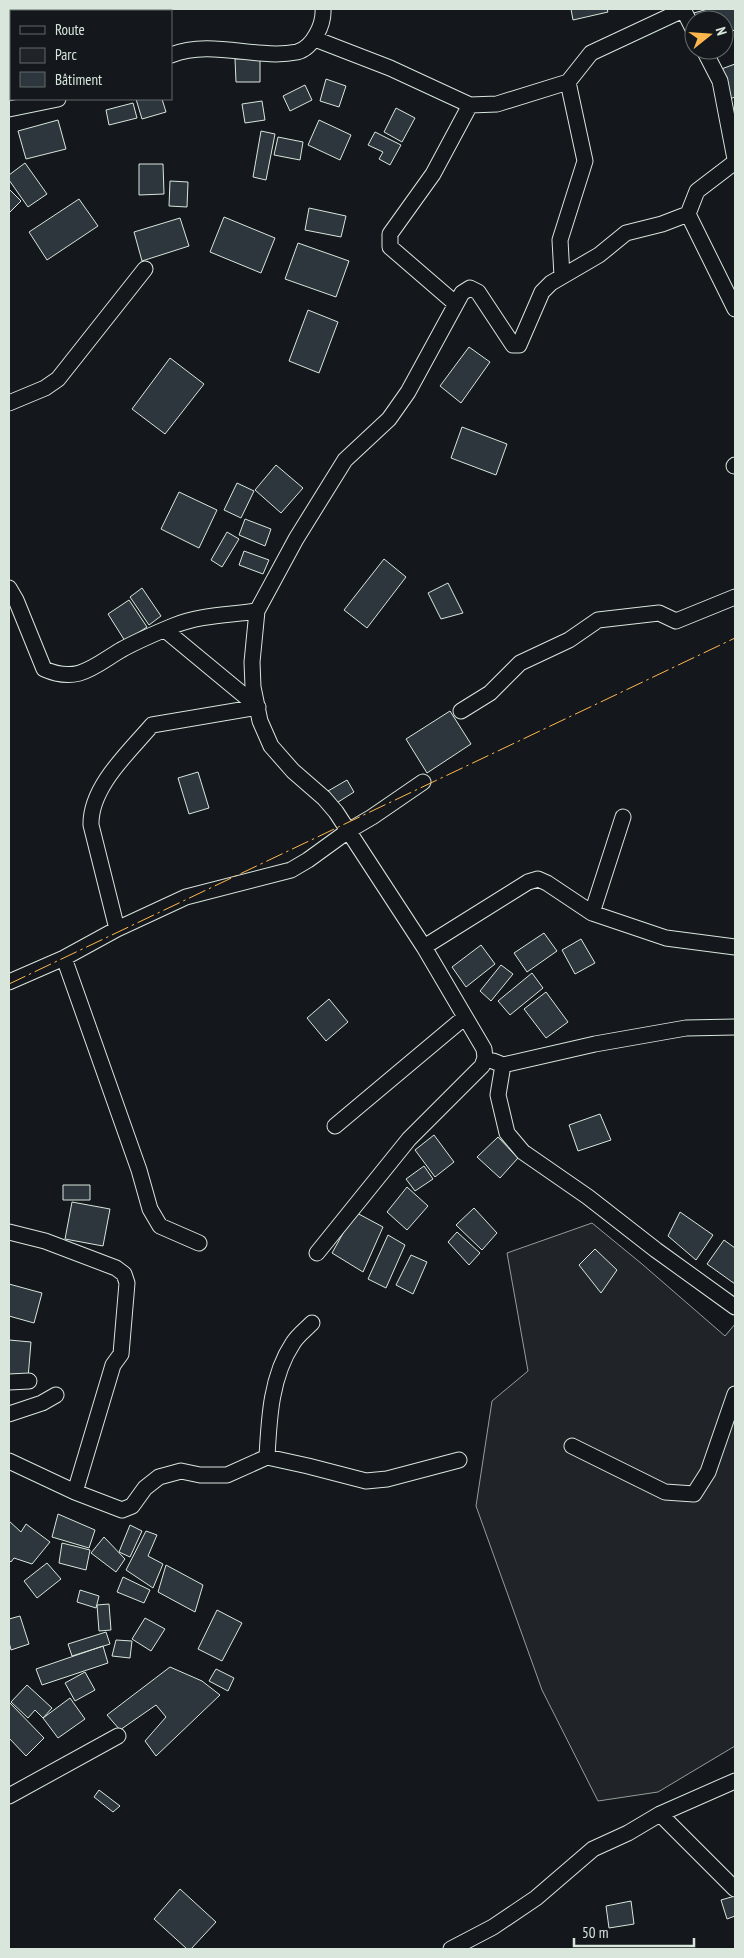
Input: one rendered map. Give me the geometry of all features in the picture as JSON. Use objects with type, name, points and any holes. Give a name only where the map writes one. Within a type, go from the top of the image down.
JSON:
[{"type":"street","points":[[172,55],[183,51],[214,49],[273,53],[299,52],[315,39],[323,9]]},
{"type":"street","points":[[315,39],[390,68],[470,105],[497,104],[568,82],[591,52],[683,9]]},
{"type":"street","points":[[317,1253],[409,1139],[482,1066],[485,1058],[484,1049],[424,946],[336,812],[324,798],[293,771],[272,746],[260,721],[252,662],[257,611],[296,539],[341,466],[389,419],[408,392],[462,293],[470,288],[478,292],[514,345],[519,346],[542,292],[551,283],[599,255],[626,233],[662,224],[688,214],[697,191],[735,161],[720,81],[709,60]]},
{"type":"street","points":[[562,276],[560,240],[585,161],[568,82]]},
{"type":"street","points":[[9,109],[53,100]]},
{"type":"street","points":[[456,304],[390,247],[390,234],[433,174],[470,105]]},
{"type":"street","points":[[688,214],[735,309]]},
{"type":"street","points":[[9,403],[45,388],[58,379],[145,269]]},
{"type":"street","points":[[9,588],[16,600],[44,669],[54,673],[80,674],[97,667],[121,650],[195,619],[257,611]]},
{"type":"street","points":[[461,712],[490,693],[520,663],[570,640],[598,620],[659,613],[676,621],[735,597]]},
{"type":"street","points":[[165,630],[258,707]]},
{"type":"street","points":[[117,929],[91,825],[91,814],[106,778],[152,725],[258,707]]},
{"type":"street","points":[[9,982],[64,958],[117,929],[186,897],[291,870],[423,782]]},
{"type":"street","points":[[592,913],[623,817]]},
{"type":"street","points":[[424,946],[528,882],[538,879],[548,883],[592,913],[666,938],[735,947]]},
{"type":"street","points":[[64,958],[139,1170],[150,1209],[160,1226],[199,1243]]},
{"type":"street","points":[[334,1126],[465,1017]]},
{"type":"street","points":[[485,1058],[503,1065],[595,1044],[677,1030],[735,1027]]},
{"type":"street","points":[[503,1065],[498,1095],[504,1124],[507,1134],[523,1152],[588,1197],[656,1250],[735,1307]]},
{"type":"street","points":[[9,1232],[45,1241],[116,1268],[124,1274],[126,1283],[121,1354],[113,1365],[74,1492]]},
{"type":"street","points":[[267,1457],[268,1433],[276,1376],[293,1342],[312,1323]]},
{"type":"street","points":[[9,1382],[29,1381]]},
{"type":"street","points":[[572,1446],[665,1492],[694,1494],[708,1472],[735,1394]]},
{"type":"street","points":[[9,1414],[42,1403],[56,1395]]},
{"type":"street","points":[[9,1461],[74,1492],[122,1510],[132,1506],[145,1488],[159,1477],[182,1471],[200,1475],[227,1474],[267,1457],[366,1481],[387,1479],[460,1460]]},
{"type":"street","points":[[9,1796],[118,1736]]},
{"type":"street","points":[[451,1949],[493,1927],[536,1898],[593,1849],[628,1833],[660,1814],[735,1781]]},
{"type":"street","points":[[660,1814],[735,1889]]},
{"type":"green space","points":[[592,1223],[725,1336],[735,1324],[735,1746],[658,1792],[598,1801],[542,1690],[476,1506],[492,1401],[528,1371],[507,1253]]},
{"type":"building","points":[[571,9],[607,9],[608,12],[573,20]]},
{"type":"building","points":[[735,9],[735,30],[734,10],[704,10]]},
{"type":"building","points":[[260,58],[260,82],[236,82],[235,59]]},
{"type":"building","points":[[735,64],[735,97],[727,100],[716,71]]},
{"type":"building","points":[[326,79],[346,86],[339,107],[320,101]]},
{"type":"building","points":[[305,85],[312,100],[290,111],[283,96]]},
{"type":"building","points":[[136,100],[162,100],[166,112],[142,119]]},
{"type":"building","points":[[262,101],[265,120],[245,123],[242,104]]},
{"type":"building","points":[[133,103],[137,118],[109,125],[106,110]]},
{"type":"building","points":[[396,108],[415,118],[402,142],[384,132]]},
{"type":"building","points":[[58,120],[66,149],[26,159],[18,131]]},
{"type":"building","points":[[319,120],[351,135],[340,160],[308,145]]},
{"type":"building","points":[[261,131],[275,134],[266,180],[253,177]]},
{"type":"building","points":[[375,132],[401,145],[390,165],[379,159],[383,152],[368,145]]},
{"type":"building","points":[[278,137],[303,142],[300,160],[274,155]]},
{"type":"building","points":[[25,163],[47,194],[28,207],[9,180],[9,175]]},
{"type":"building","points":[[139,164],[163,164],[164,194],[139,195]]},
{"type":"building","points":[[170,181],[188,182],[187,207],[169,206]]},
{"type":"building","points":[[9,189],[21,201],[9,213]]},
{"type":"building","points":[[79,199],[98,226],[47,260],[29,232]]},
{"type":"building","points":[[309,208],[346,216],[341,237],[305,230]]},
{"type":"building","points":[[224,217],[275,238],[261,273],[210,252]]},
{"type":"building","points":[[180,218],[189,246],[142,261],[134,232]]},
{"type":"building","points":[[298,243],[349,261],[336,297],[285,279]]},
{"type":"building","points":[[308,310],[338,322],[319,373],[289,361]]},
{"type":"building","points":[[469,347],[490,362],[461,403],[440,386]]},
{"type":"building","points":[[170,358],[204,384],[165,434],[132,409]]},
{"type":"building","points":[[462,427],[507,444],[496,475],[451,458]]},
{"type":"building","points":[[276,465],[303,488],[281,513],[255,490]]},
{"type":"building","points":[[237,483],[254,491],[241,518],[224,510]]},
{"type":"building","points":[[179,492],[217,510],[199,548],[161,529]]},
{"type":"building","points":[[245,519],[271,529],[265,546],[239,535]]},
{"type":"building","points":[[227,532],[239,539],[222,567],[211,560]]},
{"type":"building","points":[[244,551],[269,560],[263,574],[239,565]]},
{"type":"building","points":[[384,559],[406,577],[367,628],[344,610]]},
{"type":"building","points":[[448,583],[463,613],[441,619],[428,593]]},
{"type":"building","points":[[142,588],[161,616],[149,625],[130,597]]},
{"type":"building","points":[[129,600],[147,627],[125,641],[108,614]]},
{"type":"building","points":[[450,711],[471,744],[427,773],[406,739]]},
{"type":"building","points":[[198,772],[209,808],[189,814],[178,778]]},
{"type":"building","points":[[347,780],[354,792],[335,804],[328,791]]},
{"type":"building","points":[[544,933],[557,951],[527,972],[514,953]]},
{"type":"building","points":[[581,939],[595,963],[575,974],[562,950]]},
{"type":"building","points":[[481,945],[495,964],[466,987],[452,967]]},
{"type":"building","points":[[501,965],[513,974],[491,1001],[480,991]]},
{"type":"building","points":[[532,973],[543,988],[510,1015],[498,1001]]},
{"type":"building","points":[[546,992],[568,1022],[546,1038],[524,1009]]},
{"type":"building","points":[[329,999],[348,1022],[326,1041],[307,1018]]},
{"type":"building","points":[[600,1114],[611,1140],[578,1151],[569,1125]]},
{"type":"building","points":[[434,1135],[454,1162],[435,1177],[415,1150]]},
{"type":"building","points":[[498,1137],[518,1158],[500,1178],[477,1157]]},
{"type":"building","points":[[424,1166],[433,1179],[415,1191],[406,1179]]},
{"type":"building","points":[[63,1185],[90,1185],[90,1200],[63,1200]]},
{"type":"building","points":[[407,1187],[428,1206],[407,1230],[387,1212]]},
{"type":"building","points":[[72,1202],[110,1209],[103,1246],[65,1239]]},
{"type":"building","points":[[474,1208],[497,1233],[482,1250],[456,1225]]},
{"type":"building","points":[[355,1212],[383,1227],[363,1272],[332,1253]]},
{"type":"building","points":[[680,1212],[713,1235],[696,1260],[668,1236]]},
{"type":"building","points":[[457,1232],[480,1253],[469,1265],[448,1242]]},
{"type":"building","points":[[388,1235],[405,1245],[386,1288],[368,1279]]},
{"type":"building","points":[[724,1240],[735,1248],[735,1284],[707,1264]]},
{"type":"building","points":[[595,1249],[617,1270],[601,1293],[579,1265]]},
{"type":"building","points":[[411,1255],[427,1262],[413,1294],[396,1285]]},
{"type":"building","points":[[9,1284],[42,1293],[34,1323],[9,1316]]},
{"type":"building","points":[[9,1340],[31,1342],[28,1378],[9,1377]]},
{"type":"building","points":[[58,1514],[95,1530],[89,1548],[52,1537]]},
{"type":"building","points":[[9,1521],[21,1532],[26,1524],[50,1542],[32,1564],[14,1558],[11,1562],[9,1560]]},
{"type":"building","points":[[130,1525],[142,1531],[130,1557],[119,1552]]},
{"type":"building","points":[[146,1531],[157,1535],[148,1556],[163,1564],[153,1588],[126,1570]]},
{"type":"building","points":[[104,1537],[125,1559],[116,1572],[91,1553]]},
{"type":"building","points":[[62,1543],[90,1550],[86,1570],[59,1563]]},
{"type":"building","points":[[47,1563],[61,1579],[37,1598],[24,1581]]},
{"type":"building","points":[[166,1565],[203,1585],[195,1612],[158,1592]]},
{"type":"building","points":[[123,1577],[150,1590],[144,1603],[117,1592]]},
{"type":"building","points":[[80,1590],[99,1596],[96,1608],[77,1602]]},
{"type":"building","points":[[109,1604],[111,1630],[99,1631],[97,1605]]},
{"type":"building","points":[[217,1610],[242,1623],[222,1661],[198,1649]]},
{"type":"building","points":[[20,1616],[29,1644],[11,1650],[9,1619]]},
{"type":"building","points":[[145,1618],[165,1629],[151,1651],[132,1639]]},
{"type":"building","points":[[106,1632],[110,1644],[72,1656],[68,1644]]},
{"type":"building","points":[[116,1640],[132,1641],[130,1658],[112,1656]]},
{"type":"building","points":[[103,1646],[108,1663],[42,1685],[36,1669]]},
{"type":"building","points":[[170,1667],[202,1681],[220,1695],[156,1756],[145,1741],[166,1717],[156,1705],[120,1730],[107,1715]]},
{"type":"building","points":[[216,1669],[234,1678],[228,1691],[209,1681]]},
{"type":"building","points":[[85,1672],[95,1690],[75,1701],[65,1683]]},
{"type":"building","points":[[27,1685],[52,1708],[43,1718],[35,1710],[28,1718],[11,1702]]},
{"type":"building","points":[[70,1698],[85,1719],[58,1738],[43,1718]]},
{"type":"building","points":[[10,1703],[44,1738],[26,1756],[9,1738]]},
{"type":"building","points":[[99,1790],[120,1806],[113,1812],[94,1797]]},
{"type":"building","points":[[180,1889],[216,1922],[191,1949],[187,1949],[154,1919]]},
{"type":"building","points":[[735,1896],[735,1916],[727,1919],[721,1900]]},
{"type":"building","points":[[631,1901],[634,1924],[609,1928],[606,1906]]},
{"type":"power","points":[[9,984],[735,638]]}]
